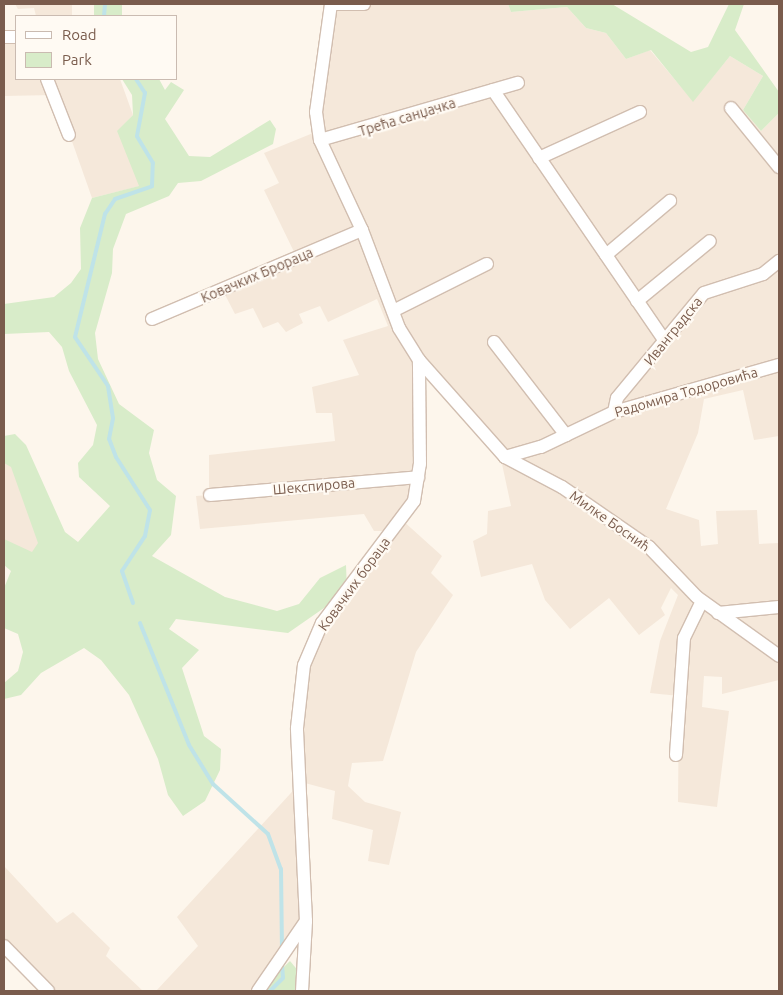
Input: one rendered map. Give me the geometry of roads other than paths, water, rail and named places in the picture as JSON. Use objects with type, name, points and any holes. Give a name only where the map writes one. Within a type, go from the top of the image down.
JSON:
[{"type":"street","points":[[331,4],[364,4]]},
{"type":"street","name":"Ковачких бораца","points":[[331,4],[316,112],[320,140],[362,230],[393,311],[419,360],[506,457]]},
{"type":"street","points":[[47,80],[69,135]]},
{"type":"street","name":"Трећа санџачка","points":[[320,140],[518,83]]},
{"type":"street","points":[[493,90],[665,341]]},
{"type":"street","points":[[731,108],[779,167]]},
{"type":"street","points":[[540,158],[640,112]]},
{"type":"street","points":[[606,255],[670,201]]},
{"type":"street","name":"Ковачких Брораца","points":[[152,319],[362,230]]},
{"type":"street","points":[[637,301],[710,241]]},
{"type":"street","name":"Иванградска","points":[[614,412],[617,398],[704,293],[762,274],[779,261]]},
{"type":"street","points":[[393,311],[487,264]]},
{"type":"street","points":[[494,342],[566,435]]},
{"type":"street","name":"Ковачких бораца","points":[[302,991],[306,921],[297,728],[304,665],[322,623],[414,501],[418,477],[419,360]]},
{"type":"street","name":"Радомира Тодоровића","points":[[506,457],[566,435],[614,412],[779,365]]},
{"type":"street","name":"Милке Боснић","points":[[506,457],[562,487],[649,547],[702,601],[779,656]]},
{"type":"street","name":"Шекспирова","points":[[210,495],[418,477]]},
{"type":"street","points":[[676,755],[684,638],[702,601]]},
{"type":"street","points":[[718,613],[779,608]]},
{"type":"street","points":[[258,991],[306,921]]},
{"type":"street","points":[[4,946],[48,991]]},
{"type":"waterway","points":[[104,15],[105,4]]},
{"type":"waterway","points":[[133,603],[122,571],[145,536],[150,510],[116,457],[109,439],[113,418],[108,386],[75,337],[105,214],[115,199],[152,186],[153,163],[137,136],[145,93],[137,80]]},
{"type":"waterway","points":[[140,623],[189,745],[213,784],[268,834],[281,869],[282,949]]},
{"type":"waterway","points":[[270,991],[283,978],[282,964]]}]
